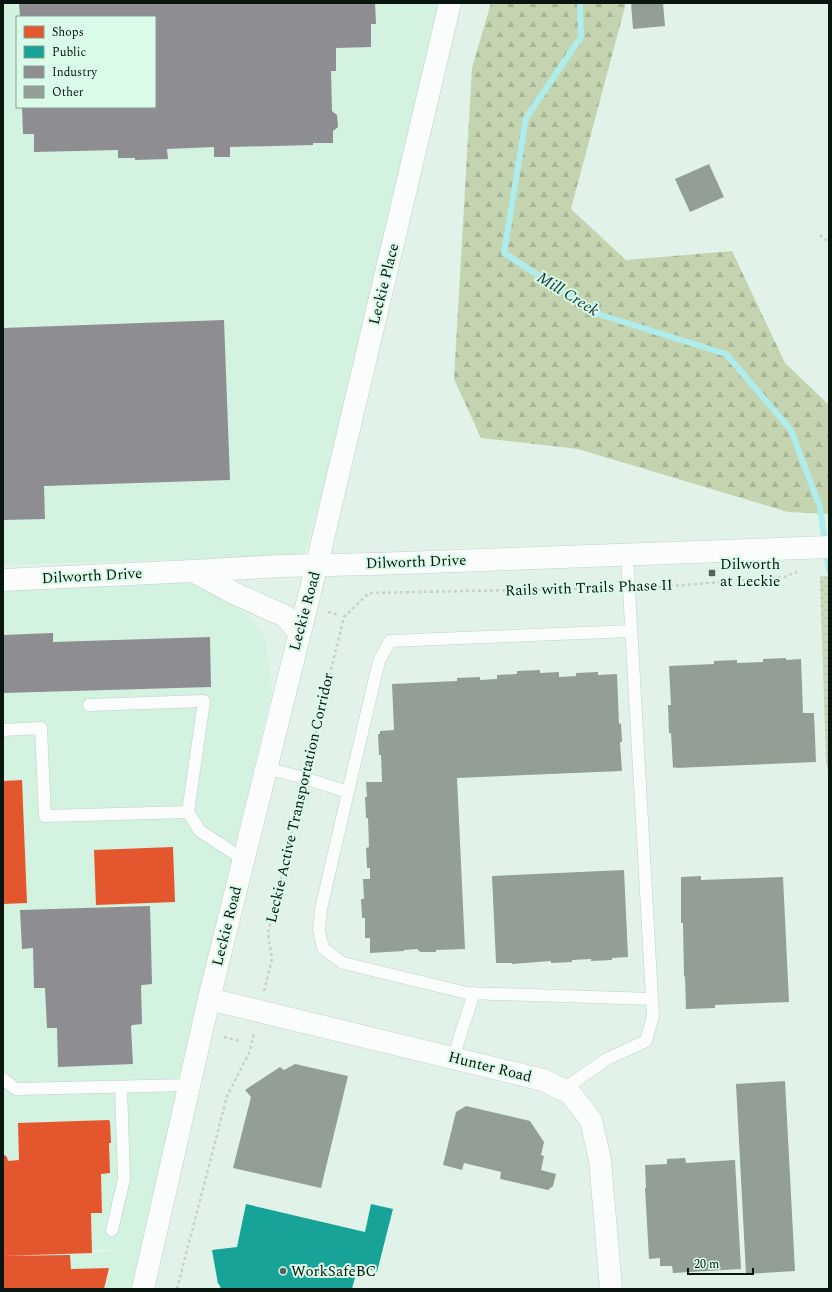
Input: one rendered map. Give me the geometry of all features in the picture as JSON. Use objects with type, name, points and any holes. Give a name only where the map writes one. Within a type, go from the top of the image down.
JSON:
[{"type":"main road","name":"Leckie Place","points":[[317,564],[450,3]]},
{"type":"main road","name":"Dilworth Drive","points":[[3,580],[193,572],[317,564],[375,564],[829,547]]},
{"type":"main road","name":"Leckie Road","points":[[144,1289],[209,999],[317,564]]},
{"type":"main road","points":[[193,572],[238,595],[285,616],[299,633]]},
{"type":"main road","name":"Hunter Road","points":[[209,999],[543,1080],[570,1093],[591,1120],[600,1160],[611,1289]]},
{"type":"lane","points":[[563,1090],[605,1060],[646,1042],[653,1016],[627,554]]},
{"type":"lane","points":[[631,631],[390,641],[379,661],[321,909],[318,931],[323,948],[343,964],[467,993],[652,999]]},
{"type":"lane","points":[[89,705],[204,701],[188,812],[200,831],[244,860]]},
{"type":"lane","points":[[3,730],[41,728],[45,816],[188,812]]},
{"type":"lane","points":[[266,768],[348,792]]},
{"type":"lane","points":[[453,1058],[474,993]]},
{"type":"lane","points":[[3,1079],[16,1089],[190,1085]]},
{"type":"lane","points":[[112,1230],[124,1179],[121,1087]]},
{"type":"path","points":[[820,235],[829,242]]},
{"type":"path","name":"Rails with Trails Phase II","points":[[369,593],[658,587],[784,577],[801,570]]},
{"type":"path","name":"Leckie Active Transportation Corridor","points":[[176,1289],[227,1096],[250,1051],[272,958],[268,933],[304,778],[344,617],[369,593]]},
{"type":"path","points":[[328,612],[339,615]]},
{"type":"path","points":[[224,1037],[240,1040]]},
{"type":"shaded area","points":[[3,3],[463,3],[304,556],[3,565]]},
{"type":"shaded area","points":[[820,576],[829,576],[829,776],[826,762]]},
{"type":"shaded area","points":[[194,581],[234,600],[265,637],[272,691],[131,1289],[3,1289],[3,1256],[92,1253],[134,1249],[3,1251],[3,591]]},
{"type":"green space","points":[[491,3],[626,3],[571,209],[626,260],[732,251],[785,363],[829,405],[829,514],[788,512],[578,449],[481,438],[454,379],[472,68]]},
{"type":"building: Shops","points":[[22,780],[27,903],[3,904],[3,781]]},
{"type":"building: Shops","points":[[173,847],[175,902],[96,905],[94,850]]},
{"type":"building: Shops","points":[[109,1120],[111,1143],[109,1143],[110,1173],[101,1174],[102,1213],[91,1213],[92,1253],[3,1256],[3,1154],[7,1157],[8,1161],[19,1160],[18,1123]]},
{"type":"building: Shops","points":[[70,1255],[71,1269],[109,1268],[104,1289],[3,1289],[3,1256]]},
{"type":"building: Public","points":[[246,1204],[365,1232],[371,1204],[393,1209],[377,1272],[358,1265],[352,1289],[221,1289],[218,1284],[212,1250],[237,1247]]},
{"type":"building: Industry","points":[[19,3],[375,3],[376,24],[371,24],[371,47],[336,48],[336,71],[331,71],[332,111],[337,115],[338,127],[333,131],[333,143],[313,143],[313,145],[230,147],[230,157],[214,157],[214,147],[167,149],[168,159],[135,160],[135,158],[118,158],[118,150],[34,152],[34,134],[23,134],[22,108],[156,108],[156,16],[20,16]]},
{"type":"building: Industry","points":[[224,320],[230,480],[44,486],[45,519],[3,520],[3,328]]},
{"type":"building: Industry","points":[[53,633],[53,642],[210,637],[211,687],[3,693],[3,635]]},
{"type":"building: Industry","points":[[150,906],[152,984],[141,986],[142,1024],[132,1025],[131,1027],[133,1064],[58,1067],[57,1028],[47,1028],[45,988],[34,988],[33,948],[22,949],[20,910]]},
{"type":"building: Other","points":[[631,3],[663,3],[665,26],[633,29]]},
{"type":"building: Other","points":[[709,164],[724,197],[690,212],[675,179]]},
{"type":"building: Other","points":[[786,658],[786,660],[801,659],[803,713],[814,713],[816,762],[673,768],[671,733],[669,733],[668,705],[671,705],[669,666],[714,664],[714,661],[737,660],[737,663],[763,662],[763,659]]},
{"type":"building: Other","points":[[540,670],[540,673],[559,672],[559,677],[576,676],[576,673],[598,672],[598,675],[617,674],[619,724],[621,723],[622,742],[620,742],[622,771],[457,778],[465,949],[420,952],[418,949],[370,953],[370,938],[365,938],[365,918],[362,918],[361,899],[364,899],[363,879],[370,879],[370,868],[367,868],[366,848],[369,847],[368,818],[366,818],[365,797],[367,797],[366,782],[382,782],[381,755],[379,755],[378,734],[380,734],[380,731],[394,730],[392,684],[457,681],[457,678],[480,677],[480,680],[497,679],[497,675],[517,674],[517,671]]},
{"type":"building: Other","points":[[624,870],[628,957],[612,958],[612,960],[591,961],[591,959],[551,963],[551,961],[512,964],[496,963],[492,876]]},
{"type":"building: Other","points":[[701,876],[701,880],[783,877],[789,1002],[715,1005],[715,1008],[686,1009],[683,923],[681,923],[681,877]]},
{"type":"building: Other","points":[[295,1064],[348,1076],[321,1188],[233,1168],[251,1097],[245,1090],[280,1067],[284,1070]]},
{"type":"building: Other","points":[[785,1081],[795,1271],[746,1274],[736,1084]]},
{"type":"building: Other","points":[[466,1106],[530,1121],[544,1142],[541,1155],[544,1156],[541,1170],[556,1174],[553,1186],[548,1190],[500,1179],[501,1172],[464,1163],[462,1170],[443,1165],[456,1112]]},
{"type":"building: Other","points":[[685,1158],[686,1163],[735,1160],[741,1269],[673,1273],[672,1266],[660,1266],[660,1258],[649,1259],[645,1165],[667,1164],[667,1159]]},
{"type":"waterway","name":"Mill Creek","points":[[580,3],[581,37],[526,118],[504,253],[598,314],[726,354],[791,430],[820,507],[829,571]]},
{"type":"place","name":"Dilworth at Leckie","points":[[712,573]]},
{"type":"place","name":"WorkSafeBC","points":[[283,1271]]}]
